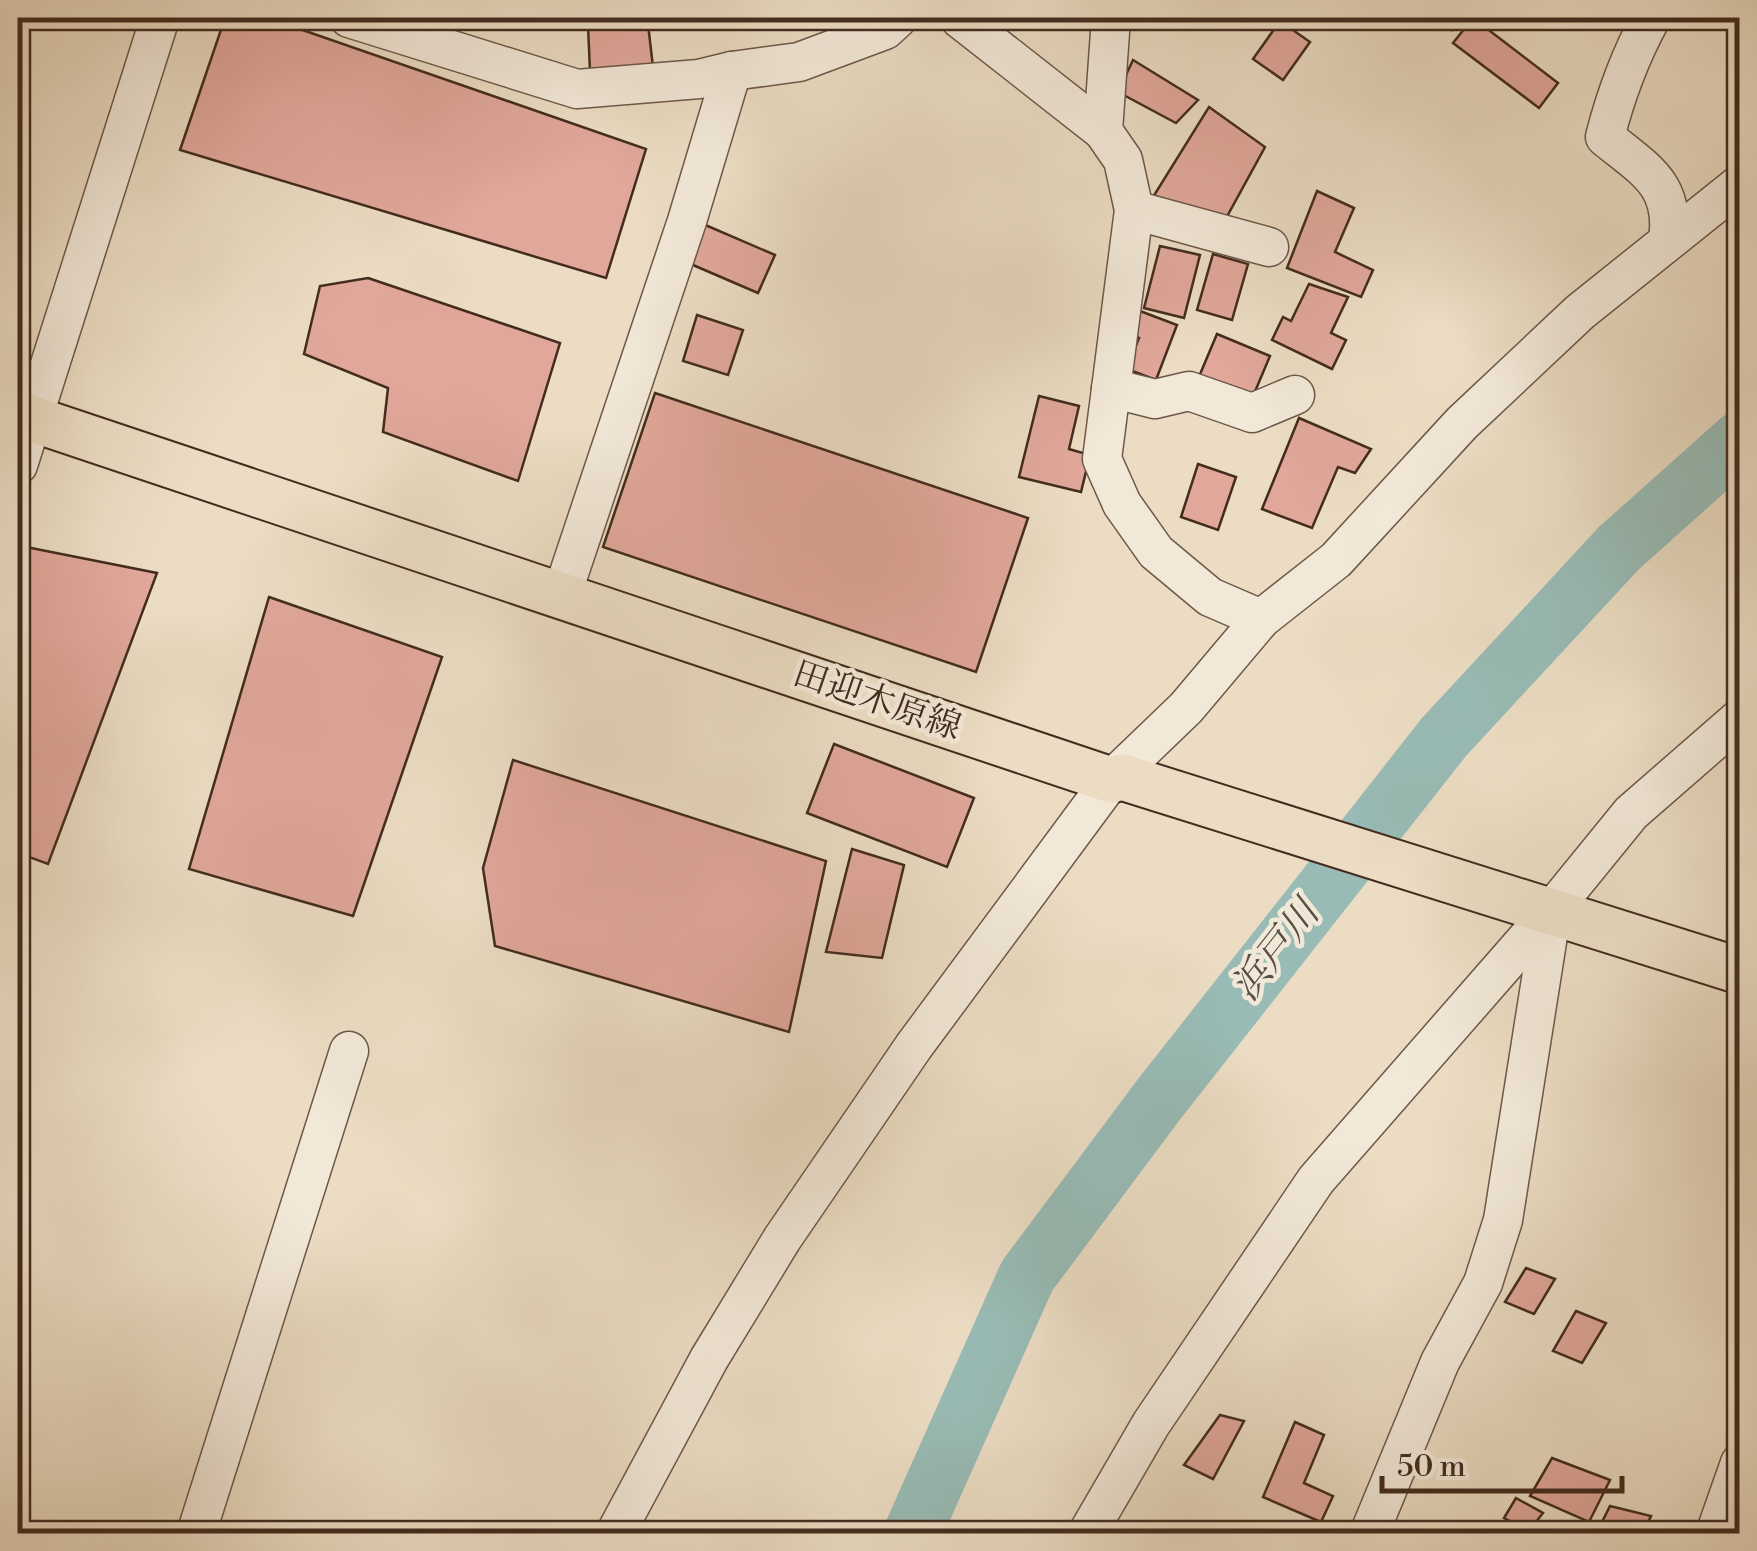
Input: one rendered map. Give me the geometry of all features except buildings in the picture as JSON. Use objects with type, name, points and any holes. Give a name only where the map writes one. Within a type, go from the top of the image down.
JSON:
[{"type":"main road","name":"田迎木原線","points":[[26,416],[1116,778],[1740,971]]},
{"type":"street","points":[[18,465],[26,416],[160,18]]},
{"type":"street","points":[[349,18],[577,89],[698,79],[732,70],[798,62],[885,30],[898,18]]},
{"type":"street","points":[[958,18],[1103,131],[1122,160],[1134,210],[1102,458],[1122,504],[1156,552],[1210,597],[1261,619]]},
{"type":"street","points":[[1103,131],[1111,18]]},
{"type":"street","points":[[1651,18],[1633,50],[1606,136],[1656,178],[1672,214],[1668,241]]},
{"type":"street","points":[[562,594],[687,221],[732,70]]},
{"type":"street","points":[[615,1534],[782,1238],[914,1046],[1116,778],[1186,708],[1261,619],[1336,560],[1462,423],[1580,312],[1740,184]]},
{"type":"street","points":[[1134,210],[1269,247]]},
{"type":"street","points":[[1111,388],[1155,399],[1189,390],[1252,413],[1295,396]]},
{"type":"street","points":[[1086,1534],[1150,1424],[1316,1180],[1552,910],[1631,813],[1740,718]]},
{"type":"street","points":[[1369,1534],[1440,1362],[1483,1282],[1503,1220],[1552,910]]},
{"type":"street","points":[[196,1534],[349,1051]]},
{"type":"street","points":[[1715,1534],[1740,1464]]},
{"type":"waterway","name":"浜戸川","points":[[912,1534],[1027,1276],[1160,1098],[1444,737],[1619,548],[1740,440]]}]
